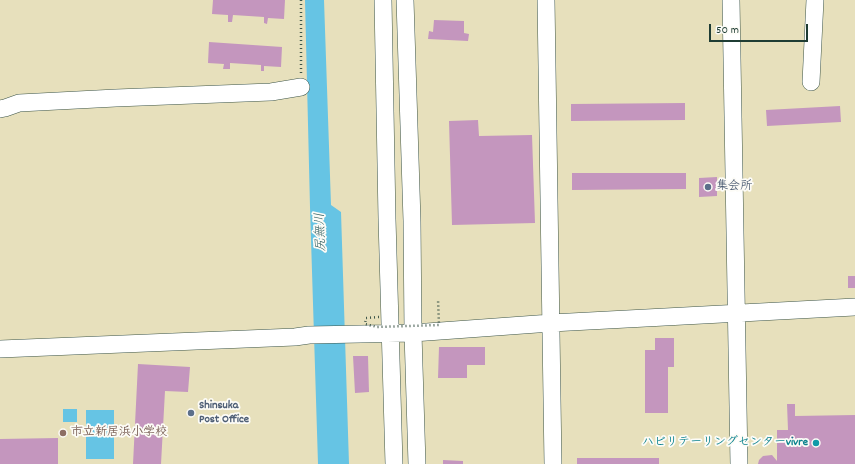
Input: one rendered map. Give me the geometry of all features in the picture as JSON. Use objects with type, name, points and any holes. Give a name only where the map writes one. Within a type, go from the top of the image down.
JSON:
[{"type":"street","points":[[383,0],[394,464]]},
{"type":"street","points":[[405,0],[412,221],[413,333],[417,464]]},
{"type":"street","points":[[546,0],[554,464]]},
{"type":"street","points":[[731,0],[739,464]]},
{"type":"street","points":[[811,82],[815,0]]},
{"type":"street","points":[[0,109],[19,103],[271,92],[301,87]]},
{"type":"street","points":[[387,219],[412,221]]},
{"type":"street","points":[[0,349],[295,337],[309,335],[413,333],[551,323],[855,307]]},
{"type":"path","points":[[301,0],[301,87]]},
{"type":"path","points":[[379,317],[366,318],[366,324],[377,327],[440,325],[438,299]]},
{"type":"water","name":"尻無川","points":[[305,0],[324,0],[331,205],[341,212],[349,464],[318,464]]},
{"type":"water","points":[[63,409],[77,409],[77,422],[63,422]]},
{"type":"water","points":[[86,410],[114,410],[114,459],[86,459]]},
{"type":"building","points":[[213,0],[285,0],[284,19],[268,18],[267,24],[264,23],[264,17],[233,15],[232,22],[228,22],[228,15],[212,14]]},
{"type":"building","points":[[434,20],[464,21],[464,33],[469,34],[468,41],[428,39],[429,31],[433,32]]},
{"type":"building","points":[[209,42],[282,47],[281,67],[264,66],[264,71],[261,71],[261,65],[230,63],[230,69],[223,69],[224,64],[208,63]]},
{"type":"building","points":[[685,103],[685,120],[571,121],[571,104]]},
{"type":"building","points":[[840,106],[841,122],[767,126],[766,110]]},
{"type":"building","points":[[478,120],[479,136],[532,135],[535,223],[452,225],[449,121]]},
{"type":"building","points":[[572,173],[686,173],[686,189],[572,190]]},
{"type":"building","name":"集会所","points":[[717,177],[717,196],[699,197],[699,178]]},
{"type":"building","points":[[848,276],[855,276],[855,288],[848,288]]},
{"type":"building","points":[[655,338],[674,338],[674,367],[668,367],[668,413],[645,413],[645,350],[655,350]]},
{"type":"building","points":[[439,347],[485,347],[485,365],[467,365],[467,378],[438,378]]},
{"type":"building","points":[[353,356],[368,356],[369,392],[355,393]]},
{"type":"building","points":[[138,364],[190,367],[188,392],[165,391],[161,464],[133,464]]},
{"type":"building","name":"ハビリテーリングセンターvivre","points":[[787,404],[795,404],[795,416],[855,415],[855,464],[758,464],[759,460],[763,456],[772,455],[777,461],[777,430],[788,430]]},
{"type":"building","points":[[58,438],[58,464],[0,464],[0,439]]},
{"type":"building","points":[[577,458],[659,458],[659,464],[577,464]]},
{"type":"building","points":[[443,460],[463,461],[463,464],[443,464]]},
{"type":"place","name":"集会所","points":[[708,187]]},
{"type":"place","name":"Shinsuka Post Office","points":[[191,413]]},
{"type":"place","name":"市立新居浜小学校","points":[[63,433]]},
{"type":"place","name":"ハビリテーリングセンターvivre","points":[[816,443]]}]
